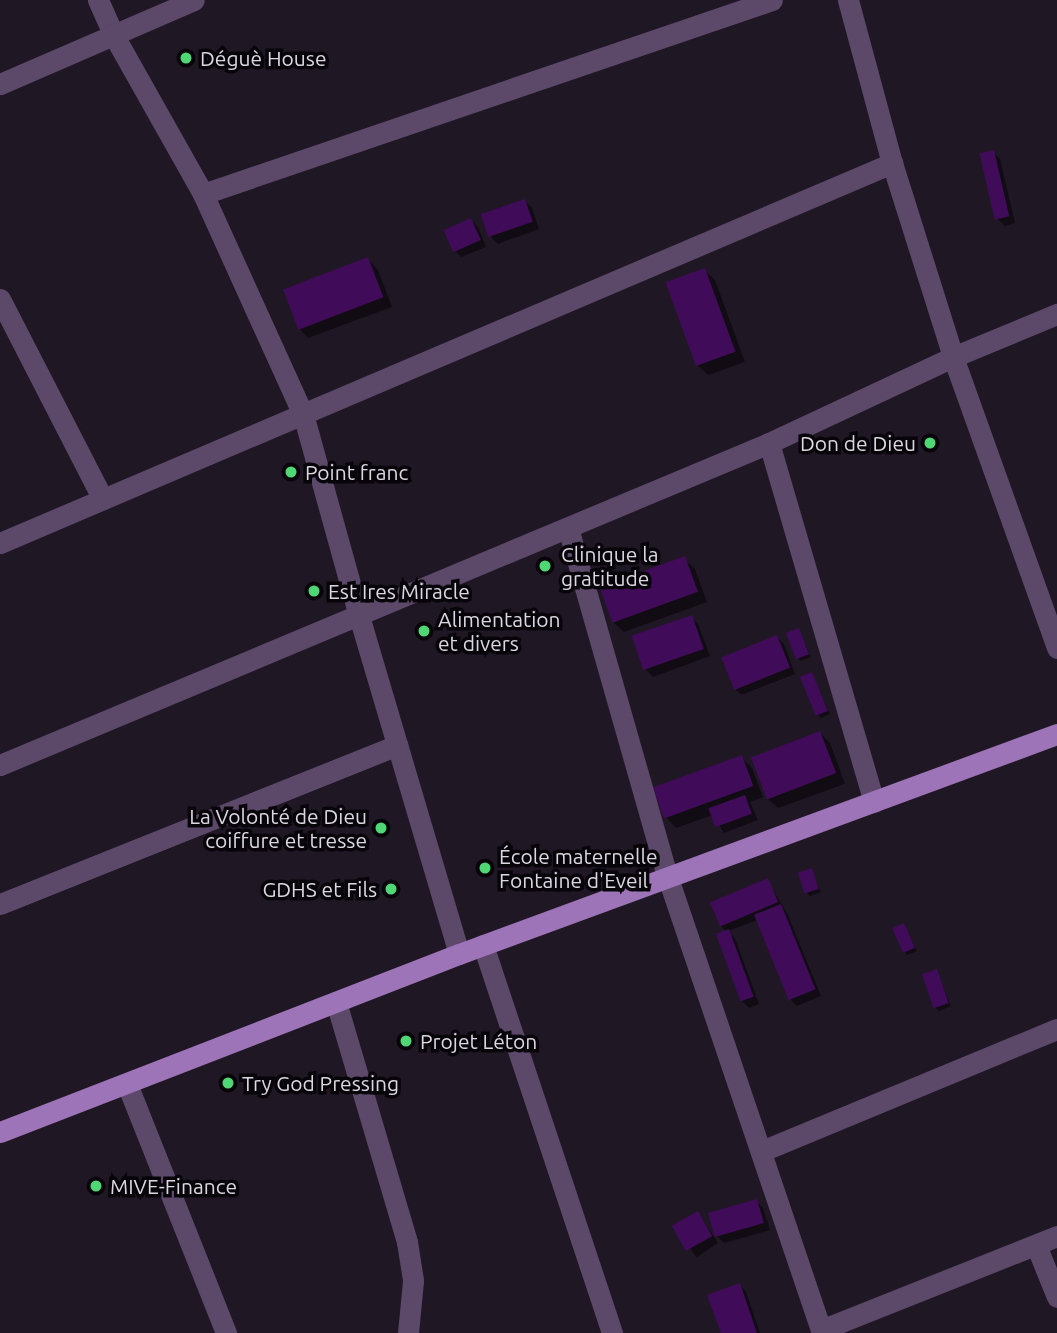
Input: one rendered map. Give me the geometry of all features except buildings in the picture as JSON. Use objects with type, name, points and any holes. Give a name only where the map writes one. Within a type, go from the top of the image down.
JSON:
[{"type":"main road","points":[[0,1132],[459,954],[1057,734]]},
{"type":"street","points":[[98,0],[113,34],[203,194],[303,414],[359,616],[459,954]]},
{"type":"street","points":[[0,83],[194,0]]},
{"type":"street","points":[[203,194],[772,0]]},
{"type":"street","points":[[848,0],[892,163],[953,357],[1057,648]]},
{"type":"street","points":[[0,543],[892,163]]},
{"type":"street","points":[[0,299],[103,499]]},
{"type":"street","points":[[0,765],[769,443],[953,357],[1057,314]]},
{"type":"street","points":[[769,443],[874,802]]},
{"type":"street","points":[[569,528],[668,878],[822,1331],[1057,1236]]},
{"type":"street","points":[[0,904],[397,745]]},
{"type":"street","points":[[483,945],[612,1333]]},
{"type":"street","points":[[336,1002],[407,1242],[413,1281],[408,1333]]},
{"type":"street","points":[[762,1151],[1057,1029]]},
{"type":"street","points":[[127,1084],[226,1333]]},
{"type":"street","points":[[1036,1245],[1057,1297]]},
{"type":"place","name":"Déguè House","points":[[186,58]]},
{"type":"place","name":"Don de Dieu","points":[[930,443]]},
{"type":"place","name":"Point franc","points":[[291,472]]},
{"type":"place","name":"Clinique la gratitude","points":[[545,566]]},
{"type":"place","name":"Est Ires Miracle","points":[[314,591]]},
{"type":"place","name":"Alimentation et divers","points":[[424,631]]},
{"type":"place","name":"La Volonté de Dieu coiffure et tresse","points":[[381,828]]},
{"type":"place","name":"École maternelle Fontaine d'Eveil","points":[[485,868]]},
{"type":"place","name":"GDHS et Fils","points":[[391,889]]},
{"type":"place","name":"Projet Léton","points":[[406,1041]]},
{"type":"place","name":"Try God Pressing","points":[[228,1083]]},
{"type":"place","name":"MIVE-Finance","points":[[96,1186]]}]
